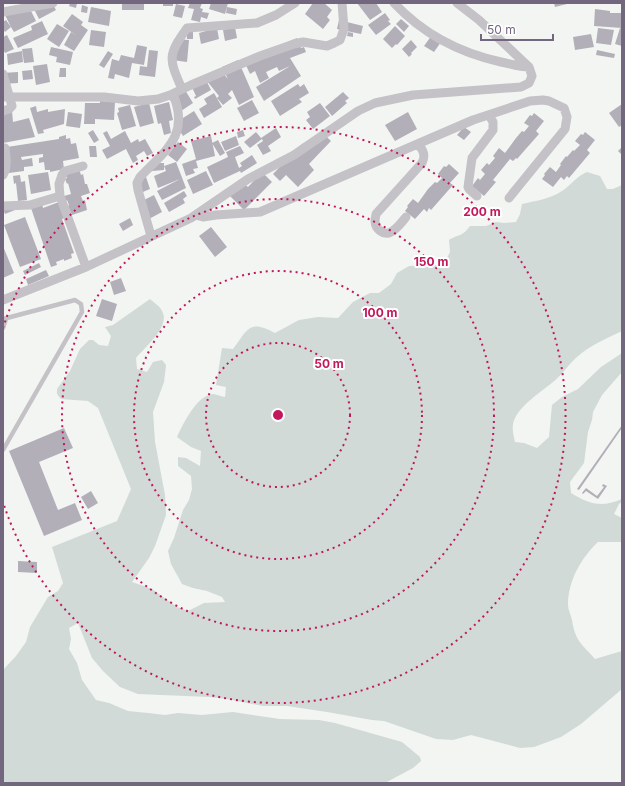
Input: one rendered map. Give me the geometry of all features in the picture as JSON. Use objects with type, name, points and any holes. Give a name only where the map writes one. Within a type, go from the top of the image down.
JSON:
[{"type":"street","points":[[3,12],[53,3]]},
{"type":"street","points":[[182,89],[172,66],[171,54],[187,28],[257,23],[276,15],[296,3]]},
{"type":"street","points":[[6,97],[104,97],[138,101],[158,99],[294,44],[303,42],[327,46],[340,40],[344,28],[342,3]]},
{"type":"street","points":[[394,3],[417,25],[441,40],[487,58],[515,66],[528,67]]},
{"type":"street","points":[[3,300],[86,267],[195,215],[248,179],[294,155],[351,115],[375,103],[413,95],[521,87],[526,85],[532,79],[528,67],[479,20],[457,3]]},
{"type":"street","points":[[3,74],[6,97],[12,107],[3,111]]},
{"type":"street","points":[[151,236],[137,183],[140,177],[171,143],[177,133],[179,121],[176,101],[173,94]]},
{"type":"street","points":[[195,215],[203,218],[216,215],[260,212],[296,198],[473,120],[530,101],[543,100],[555,102],[564,108],[567,117],[565,129],[509,198]]},
{"type":"street","points":[[477,196],[468,187],[474,155],[493,130],[493,122],[489,115]]},
{"type":"street","points":[[406,217],[392,232],[387,233],[380,231],[375,221],[376,214],[422,163],[424,154],[418,144]]},
{"type":"street","points":[[3,174],[5,172],[6,163],[5,148]]},
{"type":"street","points":[[83,166],[65,171],[62,175],[60,184],[60,196],[86,267]]},
{"type":"street","points":[[3,206],[30,205],[60,196]]},
{"type":"lane","points":[[3,328],[5,319],[75,300],[81,304],[82,312],[3,450]]},
{"type":"shaded area","points":[[587,172],[600,176],[607,189],[613,189],[622,185],[622,331],[604,339],[577,357],[556,379],[522,408],[515,418],[513,430],[515,442],[524,443],[537,448],[549,437],[552,405],[562,397],[578,389],[601,367],[622,353],[622,372],[602,395],[593,412],[588,432],[584,463],[570,482],[571,493],[595,504],[615,502],[622,499],[622,502],[619,504],[614,514],[622,518],[622,542],[598,542],[586,555],[577,570],[570,587],[568,609],[572,618],[574,631],[578,639],[582,646],[595,659],[622,651],[622,689],[581,724],[561,737],[534,747],[520,748],[471,735],[453,740],[436,739],[384,721],[327,712],[287,706],[263,706],[209,697],[138,694],[120,687],[92,658],[78,623],[69,628],[71,639],[69,649],[77,663],[82,680],[96,700],[109,703],[128,711],[165,715],[178,713],[202,715],[233,712],[280,719],[319,720],[335,723],[402,742],[420,757],[421,761],[413,768],[385,783],[3,783],[3,670],[26,642],[30,627],[48,597],[58,591],[63,583],[52,547],[117,521],[131,489],[98,408],[88,401],[61,399],[57,394],[57,389],[70,371],[80,349],[89,340],[93,340],[99,345],[108,346],[111,336],[105,327],[113,325],[150,299],[161,309],[164,317],[160,330],[136,358],[137,369],[147,372],[153,362],[162,360],[166,365],[164,382],[153,412],[155,442],[165,495],[166,515],[149,558],[132,582],[152,589],[177,607],[188,611],[204,603],[225,602],[222,597],[182,584],[171,564],[168,551],[192,489],[191,476],[178,466],[178,457],[186,458],[200,466],[201,451],[191,447],[177,437],[191,411],[201,399],[213,394],[225,397],[226,387],[216,385],[222,348],[233,349],[246,331],[250,328],[260,327],[275,333],[299,320],[318,317],[338,318],[353,302],[370,293],[379,293],[391,284],[397,273],[409,266],[436,265],[445,262],[450,252],[449,240],[462,234],[470,226],[486,226],[496,222],[516,222],[520,214],[522,204],[553,196],[565,189]]},
{"type":"building","points":[[27,3],[36,21],[14,32],[5,15]]},
{"type":"building","points":[[52,3],[56,10],[39,19],[34,9]]},
{"type":"building","points":[[70,3],[77,3],[76,8],[69,6]]},
{"type":"building","points":[[122,3],[144,3],[144,10],[122,10]]},
{"type":"building","points":[[163,3],[173,3],[173,6],[163,6]]},
{"type":"building","points":[[190,3],[202,3],[200,8],[203,9],[202,12],[209,13],[207,19],[201,17],[200,22],[191,20],[194,9],[188,8]]},
{"type":"building","points":[[211,3],[228,3],[225,14],[209,9]]},
{"type":"building","points":[[313,3],[324,3],[332,10],[327,17],[330,20],[323,29],[305,14]]},
{"type":"building","points":[[357,3],[376,3],[382,12],[370,20]]},
{"type":"building","points":[[554,3],[566,3],[567,4],[555,7]]},
{"type":"building","points":[[176,4],[185,6],[182,18],[173,16]]},
{"type":"building","points":[[82,5],[88,7],[87,13],[81,12]]},
{"type":"building","points":[[91,7],[111,11],[109,26],[88,22]]},
{"type":"building","points":[[227,7],[237,9],[236,15],[226,13]]},
{"type":"building","points":[[595,9],[610,11],[610,13],[622,13],[622,28],[594,26]]},
{"type":"building","points":[[385,13],[391,24],[376,35],[368,25]]},
{"type":"building","points":[[72,14],[83,22],[81,25],[88,30],[74,51],[64,45],[71,32],[77,36],[63,26]]},
{"type":"building","points":[[401,19],[409,26],[404,32],[396,24]]},
{"type":"building","points":[[6,20],[11,27],[5,32],[3,29],[3,22]]},
{"type":"building","points":[[339,20],[363,26],[361,34],[337,29]]},
{"type":"building","points":[[42,21],[48,34],[18,48],[13,38],[32,30],[31,26]]},
{"type":"building","points":[[57,24],[69,31],[59,47],[47,39]]},
{"type":"building","points":[[395,26],[405,36],[392,48],[383,39]]},
{"type":"building","points":[[235,27],[237,38],[225,41],[223,30]]},
{"type":"building","points":[[217,28],[219,39],[201,44],[199,33]]},
{"type":"building","points":[[598,28],[614,30],[611,45],[596,43]]},
{"type":"building","points":[[620,28],[622,29],[622,46],[615,44]]},
{"type":"building","points":[[91,30],[106,32],[104,47],[89,45]]},
{"type":"building","points":[[187,32],[193,32],[193,39],[187,39]]},
{"type":"building","points":[[348,32],[353,33],[353,37],[347,36]]},
{"type":"building","points":[[591,34],[594,47],[575,50],[573,37]]},
{"type":"building","points":[[7,35],[14,49],[5,53],[3,49],[3,37]]},
{"type":"building","points":[[432,35],[441,42],[434,52],[424,46]]},
{"type":"building","points":[[297,38],[301,48],[304,47],[306,52],[290,58],[301,76],[264,101],[256,87],[290,66],[279,71],[277,67],[266,72],[269,78],[260,83],[255,71],[250,74],[244,61]]},
{"type":"building","points":[[174,39],[189,40],[187,62],[172,60]]},
{"type":"building","points":[[411,40],[417,47],[409,57],[402,49]]},
{"type":"building","points":[[137,45],[147,47],[144,65],[132,63],[129,78],[115,74],[114,79],[108,78],[112,59],[119,61],[121,55],[134,58]]},
{"type":"building","points":[[51,47],[73,52],[70,65],[56,62],[57,57],[49,55]]},
{"type":"building","points":[[32,48],[34,62],[24,63],[22,49]]},
{"type":"building","points":[[149,50],[158,51],[155,77],[139,75],[140,66],[147,67]]},
{"type":"building","points":[[597,50],[615,54],[614,58],[596,55]]},
{"type":"building","points":[[22,51],[23,62],[8,65],[7,54]]},
{"type":"building","points":[[108,51],[113,54],[104,68],[99,65]]},
{"type":"building","points":[[238,60],[254,97],[239,105],[232,90],[228,94],[232,98],[223,105],[217,98],[219,96],[207,81],[220,70],[228,79],[222,67]]},
{"type":"building","points":[[47,64],[50,82],[36,85],[33,66]]},
{"type":"building","points":[[60,68],[66,68],[66,77],[59,77]]},
{"type":"building","points":[[32,70],[33,79],[23,80],[22,71]]},
{"type":"building","points":[[18,72],[18,83],[3,84],[3,73]]},
{"type":"building","points":[[204,76],[211,90],[195,99],[194,97],[196,96],[190,83]]},
{"type":"building","points":[[298,84],[300,87],[304,84],[309,93],[299,99],[302,102],[280,116],[271,101]]},
{"type":"building","points":[[185,90],[193,103],[178,113],[170,100]]},
{"type":"building","points":[[343,92],[349,98],[345,101],[347,103],[332,116],[325,107]]},
{"type":"building","points":[[214,93],[222,107],[204,118],[199,109],[207,104],[204,99]]},
{"type":"building","points":[[252,100],[259,113],[244,121],[237,108]]},
{"type":"building","points":[[100,101],[115,102],[114,120],[95,119],[95,124],[84,124],[85,103],[100,103]]},
{"type":"building","points":[[169,102],[173,120],[169,121],[171,133],[164,135],[161,123],[158,124],[154,106]]},
{"type":"building","points":[[149,103],[154,123],[140,127],[134,107]]},
{"type":"building","points":[[320,103],[330,116],[313,129],[306,120],[310,117],[307,112]]},
{"type":"building","points":[[622,104],[622,125],[619,127],[609,113]]},
{"type":"building","points":[[130,105],[136,126],[122,130],[117,113],[119,112],[118,108]]},
{"type":"building","points":[[36,106],[37,112],[48,109],[48,112],[65,109],[64,124],[43,130],[44,133],[38,134],[30,108]]},
{"type":"building","points":[[12,111],[13,122],[29,118],[35,137],[3,143],[3,113]]},
{"type":"building","points":[[194,111],[202,124],[183,136],[175,123]]},
{"type":"building","points":[[68,112],[82,114],[80,128],[66,126]]},
{"type":"building","points":[[408,112],[417,129],[395,141],[385,125]]},
{"type":"building","points":[[534,113],[544,121],[536,131],[539,134],[517,159],[516,158],[513,161],[510,159],[493,180],[496,182],[484,196],[472,186],[478,178],[480,180],[485,174],[481,170],[487,163],[489,165],[495,158],[493,156],[499,148],[505,153],[522,131],[524,132],[529,126],[524,123],[530,115],[532,116]]},
{"type":"building","points":[[464,127],[471,132],[464,140],[457,135]]},
{"type":"building","points":[[276,128],[281,137],[268,146],[271,151],[263,155],[257,145],[263,141],[262,139],[250,148],[244,142],[256,132],[261,138]]},
{"type":"building","points":[[93,130],[99,140],[94,143],[88,133]]},
{"type":"building","points":[[243,130],[245,136],[238,138],[237,132]]},
{"type":"building","points":[[107,131],[111,139],[125,131],[131,143],[138,139],[139,142],[145,139],[153,153],[147,156],[144,151],[136,156],[138,160],[133,163],[126,149],[107,159],[102,150],[110,146],[103,133]]},
{"type":"building","points":[[585,132],[595,140],[587,150],[590,153],[569,178],[567,176],[564,180],[561,177],[553,187],[542,179],[550,167],[556,172],[566,156],[567,157],[580,145],[575,141]]},
{"type":"building","points":[[324,134],[331,141],[309,164],[314,170],[298,187],[286,175],[280,181],[273,174],[302,144]]},
{"type":"building","points":[[66,135],[66,139],[70,138],[71,144],[76,143],[79,158],[63,161],[64,169],[50,172],[50,170],[45,170],[44,162],[39,163],[39,158],[43,157],[43,154],[21,157],[22,160],[32,158],[33,166],[24,167],[24,171],[9,173],[7,147],[59,139],[59,137]]},
{"type":"building","points":[[211,136],[215,156],[196,161],[198,168],[193,169],[195,173],[186,176],[182,164],[196,159],[191,141]]},
{"type":"building","points":[[236,136],[239,145],[225,151],[221,142]]},
{"type":"building","points":[[218,140],[225,153],[220,156],[212,143]]},
{"type":"building","points":[[178,142],[187,149],[177,162],[168,155]]},
{"type":"building","points":[[89,146],[96,146],[97,157],[90,157]]},
{"type":"building","points":[[240,146],[244,153],[235,157],[239,168],[242,166],[240,163],[252,155],[257,163],[241,173],[240,171],[214,183],[207,167],[228,157],[226,152]]},
{"type":"building","points":[[622,147],[622,155],[618,151]]},
{"type":"building","points":[[176,162],[186,188],[162,200],[157,191],[180,179],[158,188],[154,176],[166,171],[164,166]]},
{"type":"building","points":[[152,163],[164,163],[164,170],[152,171]]},
{"type":"building","points":[[449,164],[459,173],[450,183],[453,185],[431,210],[429,208],[427,212],[424,209],[415,219],[405,211],[408,207],[407,206],[413,199],[418,203],[428,189],[442,178],[438,174],[444,166],[446,167]]},
{"type":"building","points":[[79,169],[81,175],[83,174],[85,184],[87,184],[90,193],[81,196],[83,201],[85,200],[87,210],[72,215],[67,200],[66,201],[64,196],[71,194],[68,183],[67,184],[65,179],[67,178],[65,174]]},
{"type":"building","points":[[206,171],[213,185],[193,194],[187,180]]},
{"type":"building","points":[[48,172],[51,190],[31,194],[28,175]]},
{"type":"building","points":[[262,172],[272,182],[244,210],[229,195],[242,182],[248,187]]},
{"type":"building","points":[[20,175],[21,182],[25,181],[27,200],[18,201],[16,183],[14,184],[13,176]]},
{"type":"building","points":[[146,177],[150,189],[138,194],[133,181]]},
{"type":"building","points":[[184,191],[187,196],[183,199],[185,203],[169,212],[164,203]]},
{"type":"building","points":[[154,195],[162,212],[147,220],[138,203]]},
{"type":"building","points":[[59,202],[64,218],[62,219],[74,253],[71,254],[72,258],[56,262],[57,265],[51,267],[31,208],[42,204],[43,208]]},
{"type":"building","points":[[12,203],[15,210],[5,214],[3,209]]},
{"type":"building","points":[[25,217],[41,259],[20,267],[4,225]]},
{"type":"building","points":[[130,218],[133,225],[123,231],[119,224]]},
{"type":"building","points":[[211,227],[227,247],[215,257],[199,236]]},
{"type":"building","points":[[3,246],[14,273],[3,278]]},
{"type":"building","points":[[39,263],[41,267],[25,275],[23,271]]},
{"type":"building","points":[[46,270],[49,276],[28,285],[26,279]]},
{"type":"building","points":[[121,278],[126,291],[114,295],[110,282]]},
{"type":"building","points":[[102,299],[117,304],[112,321],[96,316]]},
{"type":"building","points":[[622,425],[622,428],[579,490],[577,489]]},
{"type":"building","points":[[64,428],[73,448],[39,462],[58,510],[75,503],[82,520],[44,536],[9,451]]},
{"type":"building","points":[[603,484],[607,486],[598,499],[586,491],[583,494],[582,493],[586,488],[597,496],[604,487],[602,486]]},
{"type":"building","points":[[91,491],[98,503],[88,509],[81,497]]},
{"type":"building","points":[[18,561],[37,562],[37,573],[18,572]]}]
